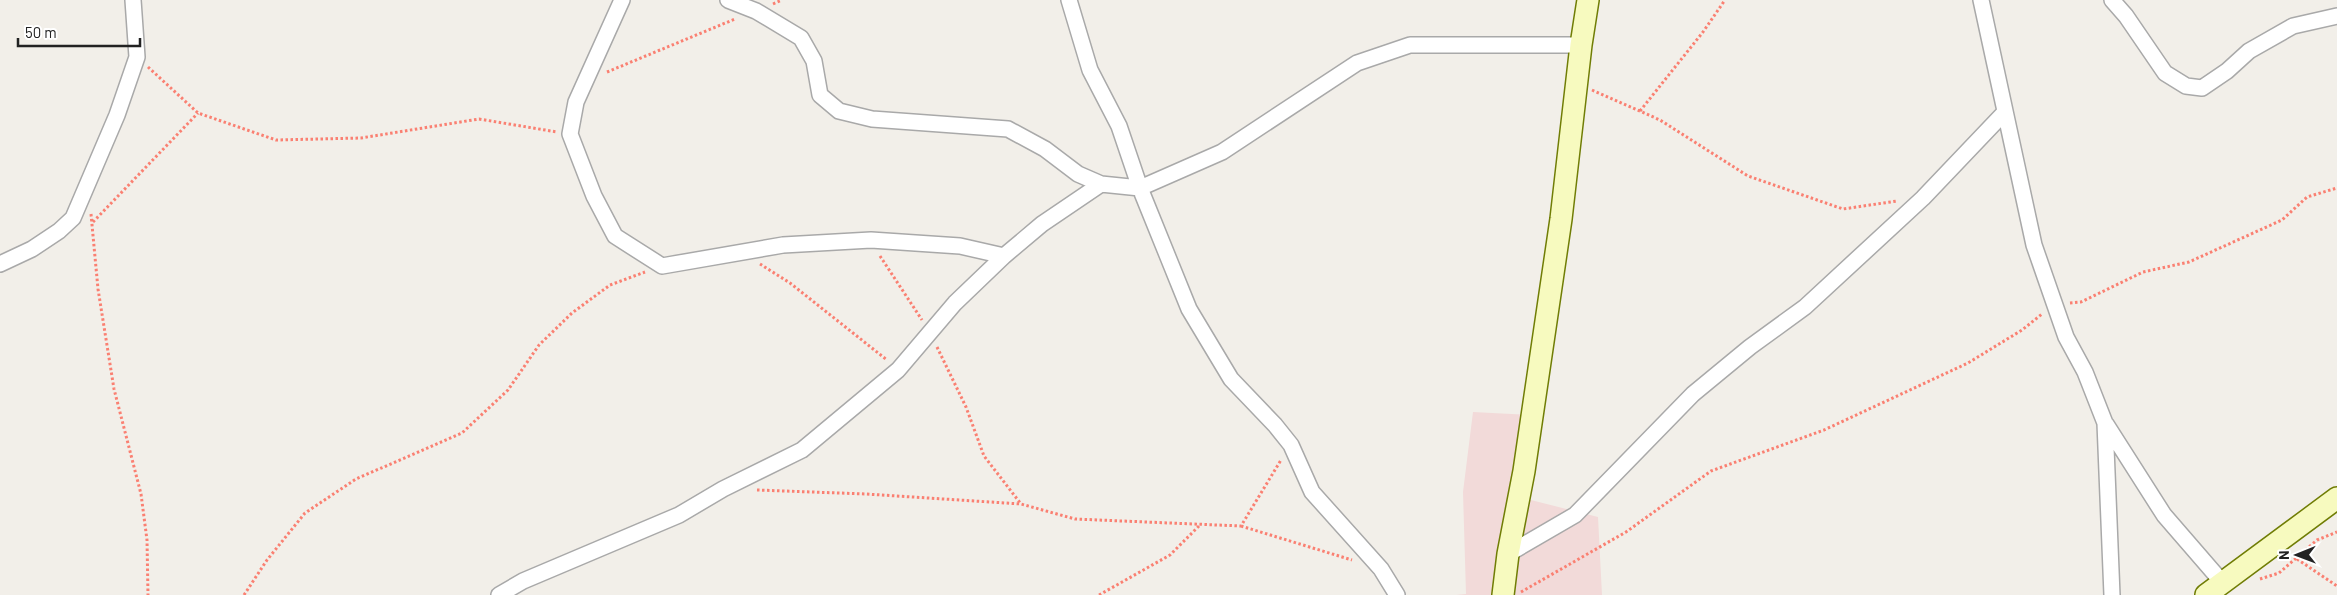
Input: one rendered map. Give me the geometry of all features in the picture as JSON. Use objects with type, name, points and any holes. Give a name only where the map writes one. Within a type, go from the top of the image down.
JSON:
[{"type":"street","points":[[0,264],[32,249],[59,231],[73,218],[85,186],[117,115],[137,57],[133,0]]},
{"type":"street","points":[[622,0],[576,102],[570,134],[594,196],[616,236],[662,266],[783,245],[871,240],[960,246],[1004,256]]},
{"type":"street","points":[[728,0],[756,11],[801,38],[814,61],[820,95],[839,111],[872,119],[1008,129],[1045,149],[1078,174],[1101,184],[1140,188],[1222,152],[1357,63],[1410,45],[1581,45]]},
{"type":"street","points":[[1069,0],[1090,70],[1119,126],[1140,188],[1189,308],[1218,362],[1230,379],[1275,425],[1291,445],[1312,492],[1381,569],[1397,595]]},
{"type":"street","points":[[1503,595],[1508,554],[1524,471],[1561,219],[1588,0]]},
{"type":"street","points":[[1981,0],[2034,245],[2066,337],[2085,372],[2105,423],[2134,471],[2214,589],[2337,498]]},
{"type":"street","points":[[2112,0],[2126,16],[2165,73],[2186,86],[2202,88],[2227,71],[2249,50],[2293,26],[2337,16]]},
{"type":"street","points":[[1508,554],[1575,515],[1693,394],[1750,347],[1805,307],[1923,198],[2004,113]]},
{"type":"street","points":[[498,595],[523,581],[679,515],[722,489],[802,450],[898,370],[955,303],[1004,256],[1042,224],[1101,184]]},
{"type":"street","points":[[2105,423],[2112,595]]},
{"type":"path","points":[[587,80],[782,0]]},
{"type":"path","points":[[1640,111],[1703,32],[1725,0]]},
{"type":"path","points":[[137,57],[198,113],[276,140],[361,138],[479,119],[570,134]]},
{"type":"path","points":[[1578,84],[1660,120],[1748,176],[1843,209],[1923,198]]},
{"type":"path","points":[[93,222],[198,113]]},
{"type":"path","points":[[85,186],[93,222],[97,281],[114,389],[141,494],[147,540],[148,595]]},
{"type":"path","points":[[1515,595],[1626,532],[1711,471],[1824,430],[1968,364],[2022,330],[2055,304],[2081,302],[2143,272],[2188,262],[2282,220],[2308,197],[2337,188]]},
{"type":"path","points":[[871,240],[930,332],[966,407],[984,456],[1022,504]]},
{"type":"path","points":[[743,252],[790,283],[898,370]]},
{"type":"path","points":[[244,595],[267,560],[305,513],[356,479],[462,433],[508,390],[539,345],[572,313],[610,285],[662,266]]},
{"type":"path","points":[[1241,526],[1291,445]]},
{"type":"path","points":[[751,490],[866,494],[1022,504],[1075,519],[1241,526],[1353,560]]},
{"type":"path","points":[[1099,595],[1170,555],[1201,525]]},
{"type":"path","points":[[2297,559],[2337,586]]},
{"type":"shaded area","points":[[1473,412],[1532,415],[1519,497],[1598,517],[1602,595],[1456,595],[1466,594],[1463,492]]}]
